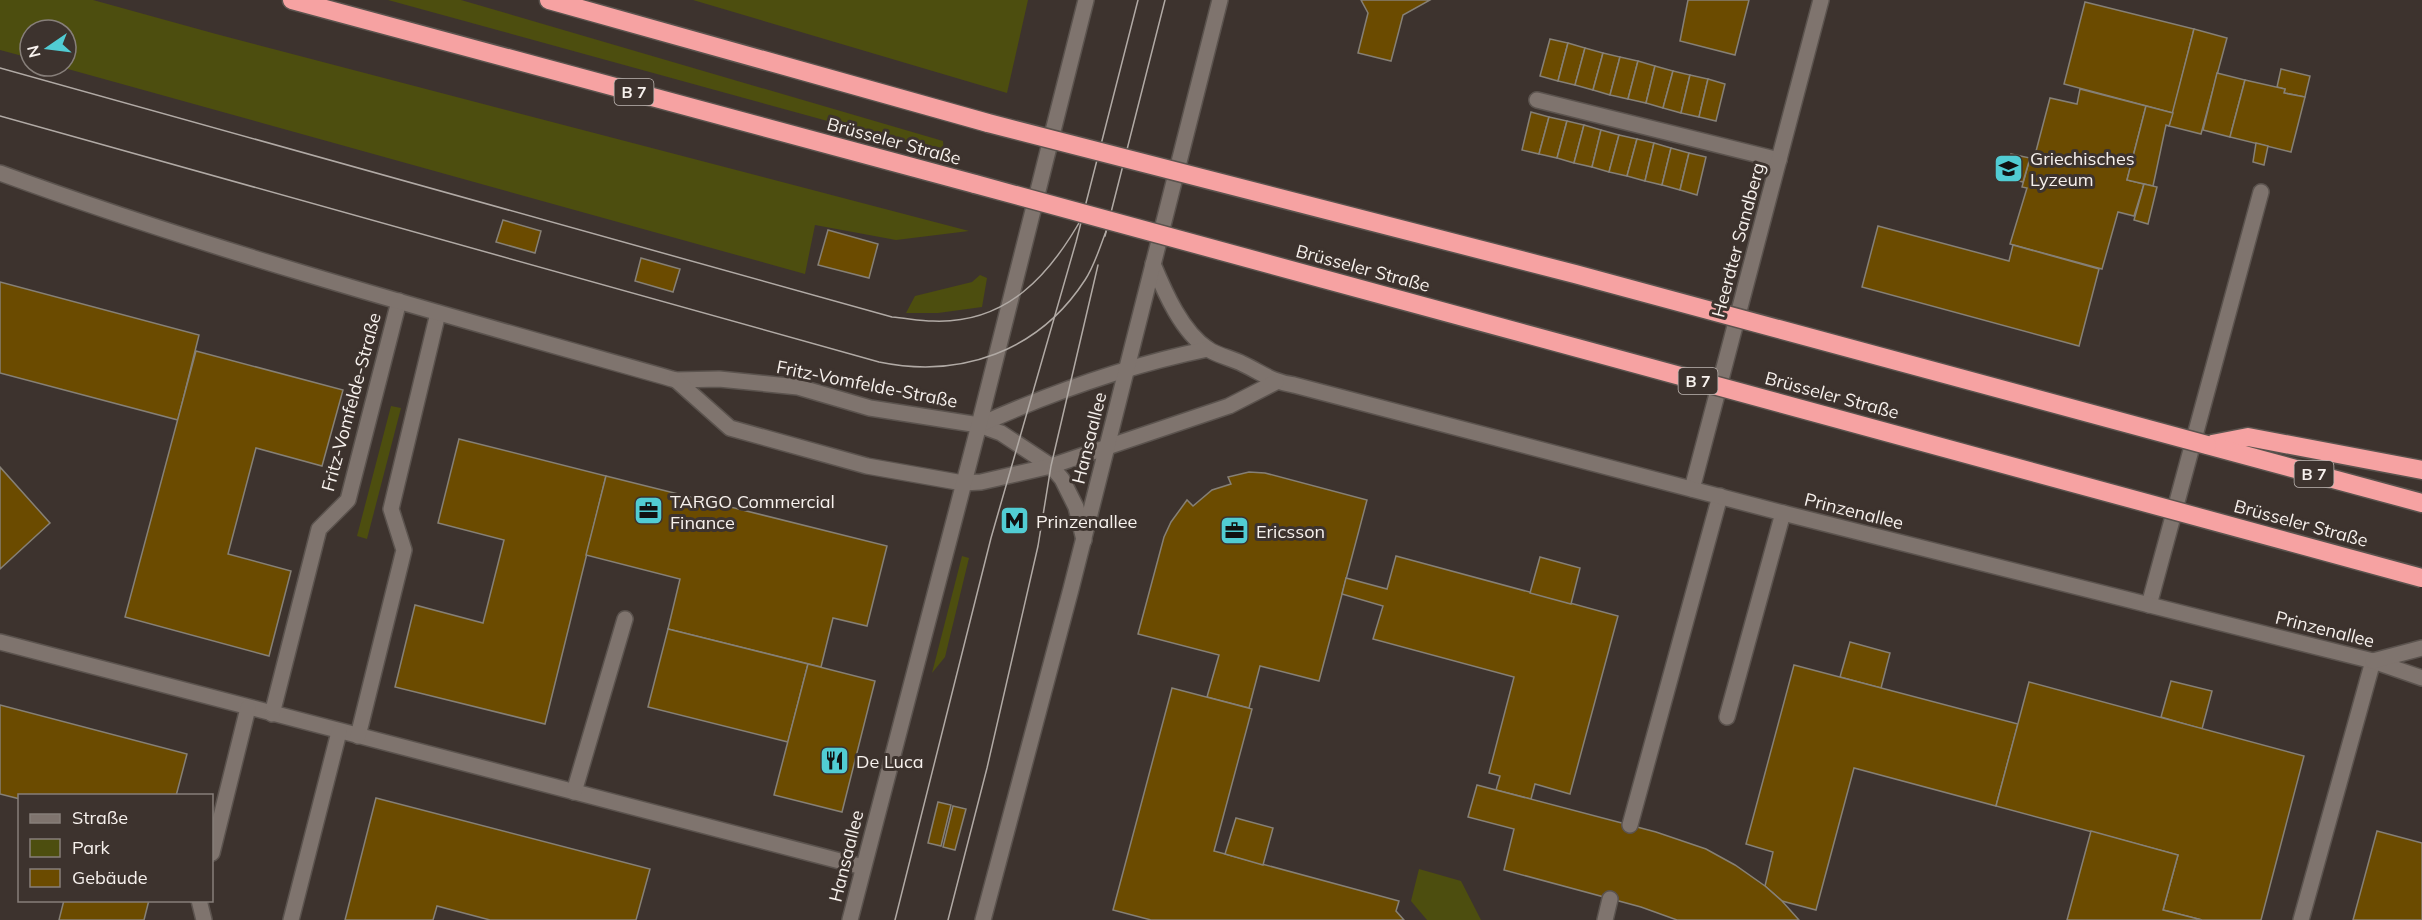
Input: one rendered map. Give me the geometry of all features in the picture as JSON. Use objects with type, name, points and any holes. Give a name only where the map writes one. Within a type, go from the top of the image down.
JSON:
[{"type":"highway","name":"Brüsseler Straße","points":[[292,0],[2422,578]]},
{"type":"highway","name":"B 7","points":[[549,0],[988,123],[1575,274],[2422,503]]},
{"type":"highway","points":[[2207,445],[2248,437],[2422,470]]},
{"type":"street","name":"Hansaallee","points":[[850,920],[979,425],[1086,0]]},
{"type":"street","name":"Hansaallee","points":[[983,920],[1084,540],[1220,0]]},
{"type":"street","name":"Heerdter Sandberg","points":[[1692,489],[1821,0]]},
{"type":"street","points":[[1537,100],[1779,160]]},
{"type":"street","name":"Fritz-Vomfelde-Straße","points":[[0,173],[93,207],[438,313],[676,380],[719,379],[798,387],[870,408],[979,425],[1001,433],[1051,466],[1062,479],[1076,507],[1084,540]]},
{"type":"street","points":[[2149,605],[2261,192]]},
{"type":"street","name":"Prinzenallee","points":[[1153,264],[1166,295],[1182,322],[1208,349],[1242,363],[1276,382],[1783,513],[2373,661],[2422,678]]},
{"type":"street","name":"Fritz-Vomfelde-Straße","points":[[272,714],[319,529],[348,500],[399,301]]},
{"type":"street","points":[[358,736],[404,550],[391,509],[438,313]]},
{"type":"street","points":[[1126,369],[1208,349]]},
{"type":"street","name":"Fritz-Vomfelde-Straße","points":[[979,425],[1031,402],[1126,369]]},
{"type":"street","name":"Fritz-Vomfelde-Straße","points":[[676,380],[730,428],[867,466],[963,483],[996,479],[1051,466]]},
{"type":"street","points":[[1051,466],[1228,406],[1276,382]]},
{"type":"street","points":[[1630,825],[1720,496]]},
{"type":"street","points":[[1726,717],[1783,513]]},
{"type":"street","points":[[574,792],[625,620]]},
{"type":"street","points":[[0,642],[863,867]]},
{"type":"street","points":[[2301,920],[2373,661],[2422,648]]},
{"type":"street","points":[[213,849],[248,708]]},
{"type":"street","points":[[291,920],[339,732]]},
{"type":"street","points":[[1605,920],[1610,899]]},
{"type":"street","points":[[200,902],[204,920]]},
{"type":"green space","points":[[0,0],[93,0],[969,231],[896,240],[815,225],[805,274],[78,72],[78,18],[18,18],[18,55],[0,50]]},
{"type":"green space","points":[[388,0],[461,0],[943,141],[944,153]]},
{"type":"green space","points":[[693,0],[1028,0],[1007,93]]},
{"type":"green space","points":[[980,275],[987,278],[982,307],[938,313],[906,313],[915,296],[972,282]]},
{"type":"green space","points":[[391,406],[401,408],[367,539],[357,536]]},
{"type":"green space","points":[[962,556],[969,558],[945,657],[932,673]]},
{"type":"green space","points":[[1419,869],[1461,881],[1481,920],[1427,920],[1411,901]]},
{"type":"building","points":[[1361,0],[1430,0],[1403,15],[1391,61],[1358,53],[1368,13]]},
{"type":"building","points":[[1688,0],[1749,0],[1735,55],[1680,41]]},
{"type":"building","points":[[2085,2],[2194,29],[2173,113],[2064,84]]},
{"type":"building","points":[[2194,29],[2227,38],[2201,134],[2169,126]]},
{"type":"building","points":[[1550,39],[1568,43],[1558,81],[1540,76]]},
{"type":"building","points":[[1568,43],[1585,48],[1575,85],[1558,81]]},
{"type":"building","points":[[1585,48],[1603,53],[1593,90],[1575,85]]},
{"type":"building","points":[[1603,53],[1620,57],[1610,95],[1593,90]]},
{"type":"building","points":[[1620,57],[1638,61],[1628,99],[1610,95]]},
{"type":"building","points":[[1638,61],[1655,66],[1646,103],[1628,99]]},
{"type":"building","points":[[1655,66],[1673,71],[1663,108],[1646,103]]},
{"type":"building","points":[[2281,69],[2310,76],[2305,97],[2284,93],[2285,89],[2277,87]]},
{"type":"building","points":[[1673,71],[1690,75],[1681,113],[1663,108]]},
{"type":"building","points":[[2217,73],[2245,80],[2230,137],[2203,130]]},
{"type":"building","points":[[1690,75],[1708,79],[1699,117],[1681,113]]},
{"type":"building","points":[[1708,79],[1725,84],[1716,121],[1699,117]]},
{"type":"building","points":[[2245,80],[2285,89],[2284,93],[2305,97],[2291,152],[2230,137]]},
{"type":"building","points":[[2080,89],[2146,106],[2127,180],[2144,184],[2134,216],[2118,212],[2102,269],[2010,244],[2027,188],[2022,187],[2031,154],[2035,155],[2050,98],[2077,104]]},
{"type":"building","points":[[2146,106],[2173,113],[2169,126],[2166,125],[2153,186],[2127,180]]},
{"type":"building","points":[[1531,112],[1549,117],[1539,154],[1522,150]]},
{"type":"building","points":[[1549,117],[1567,121],[1557,158],[1539,154]]},
{"type":"building","points":[[1567,121],[1584,125],[1574,163],[1557,158]]},
{"type":"building","points":[[1584,125],[1601,130],[1592,167],[1574,163]]},
{"type":"building","points":[[1601,130],[1619,135],[1609,172],[1592,167]]},
{"type":"building","points":[[1619,135],[1637,139],[1627,176],[1609,172]]},
{"type":"building","points":[[1637,139],[1654,143],[1645,181],[1627,176]]},
{"type":"building","points":[[1654,143],[1671,148],[1662,185],[1645,181]]},
{"type":"building","points":[[2256,143],[2268,146],[2264,165],[2253,162]]},
{"type":"building","points":[[1671,148],[1689,153],[1680,190],[1662,185]]},
{"type":"building","points":[[1689,153],[1706,157],[1697,195],[1680,190]]},
{"type":"building","points":[[2011,154],[2030,158],[2023,182],[2005,177]]},
{"type":"building","points":[[2144,184],[2157,187],[2148,224],[2134,220]]},
{"type":"building","points":[[503,220],[541,231],[535,253],[496,242]]},
{"type":"building","points":[[1878,226],[2009,261],[2013,245],[2099,269],[2079,346],[1862,287]]},
{"type":"building","points":[[828,230],[878,244],[869,278],[818,265]]},
{"type":"building","points":[[641,258],[680,269],[673,292],[635,281]]},
{"type":"building","points":[[0,282],[199,335],[178,420],[0,373]]},
{"type":"building","points":[[196,351],[343,390],[322,466],[256,448],[228,554],[291,571],[269,656],[125,617]]},
{"type":"building","points":[[459,439],[606,476],[545,724],[395,687],[415,605],[483,623],[504,540],[438,523]]},
{"type":"building","points":[[0,467],[50,523],[0,569]]},
{"type":"building","points":[[1249,472],[1265,473],[1367,500],[1319,681],[1260,666],[1249,708],[1207,697],[1219,655],[1138,634],[1164,537],[1171,522],[1187,500],[1193,506],[1212,490],[1231,484],[1228,477]]},
{"type":"building","points":[[606,476],[887,546],[867,626],[833,618],[821,667],[668,629],[680,579],[586,555]]},
{"type":"building","points":[[1396,556],[1618,616],[1570,794],[1535,784],[1531,799],[1496,790],[1500,776],[1489,773],[1514,677],[1373,639],[1383,606],[1342,594],[1346,578],[1387,589]]},
{"type":"building","points":[[1540,557],[1580,568],[1571,604],[1530,593]]},
{"type":"building","points":[[668,629],[808,664],[788,742],[648,707]]},
{"type":"building","points":[[1850,642],[1890,653],[1881,688],[1840,677]]},
{"type":"building","points":[[808,664],[875,681],[842,812],[774,795]]},
{"type":"building","points":[[1794,665],[2018,724],[1996,806],[1854,768],[1816,910],[1782,901],[1765,886],[1773,852],[1746,844]]},
{"type":"building","points":[[2171,681],[2212,691],[2202,729],[2161,717]]},
{"type":"building","points":[[2029,682],[2304,756],[2261,920],[2202,920],[2163,910],[2178,855],[1996,806]]},
{"type":"building","points":[[1172,688],[1252,709],[1214,851],[1399,901],[1396,911],[1404,920],[1151,920],[1113,910]]},
{"type":"building","points":[[0,705],[187,754],[177,794],[18,794],[18,798],[0,794]]},
{"type":"building","points":[[1477,785],[1656,832],[1706,849],[1735,865],[1765,886],[1799,920],[1677,920],[1641,907],[1504,870],[1514,829],[1468,817]]},
{"type":"building","points":[[376,798],[650,869],[636,920],[490,920],[437,906],[433,920],[345,920]]},
{"type":"building","points":[[938,802],[951,805],[941,846],[928,843]]},
{"type":"building","points":[[953,806],[966,809],[955,850],[943,847]]},
{"type":"building","points":[[1236,818],[1273,828],[1263,865],[1225,854]]},
{"type":"building","points":[[2091,831],[2178,855],[2163,910],[2202,920],[2067,920]]},
{"type":"building","points":[[2377,831],[2422,843],[2422,920],[2353,920]]},
{"type":"building","points":[[64,902],[148,902],[144,920],[59,920]]},
{"type":"tram line","points":[[895,920],[991,538],[1076,242],[1138,0]]},
{"type":"tram line","points":[[1105,236],[1165,0]]},
{"type":"tram line","points":[[0,68],[892,317],[928,321],[959,320],[983,314],[1004,305],[1041,276],[1056,258],[1083,216]]},
{"type":"tram line","points":[[0,116],[879,362],[910,366],[939,366],[968,362],[996,354],[1021,342],[1045,325],[1066,305],[1095,262],[1107,229]]},
{"type":"tram line","points":[[948,920],[987,768],[1038,546],[1051,466],[1098,265]]},
{"type":"place","name":"Griechisches Lyzeum","points":[[2009,168]]},
{"type":"place","name":"TARGO Commercial Finance","points":[[649,511]]},
{"type":"place","name":"Prinzenallee","points":[[1015,521]]},
{"type":"place","name":"Ericsson","points":[[1235,531]]},
{"type":"place","name":"De Luca","points":[[835,761]]}]
